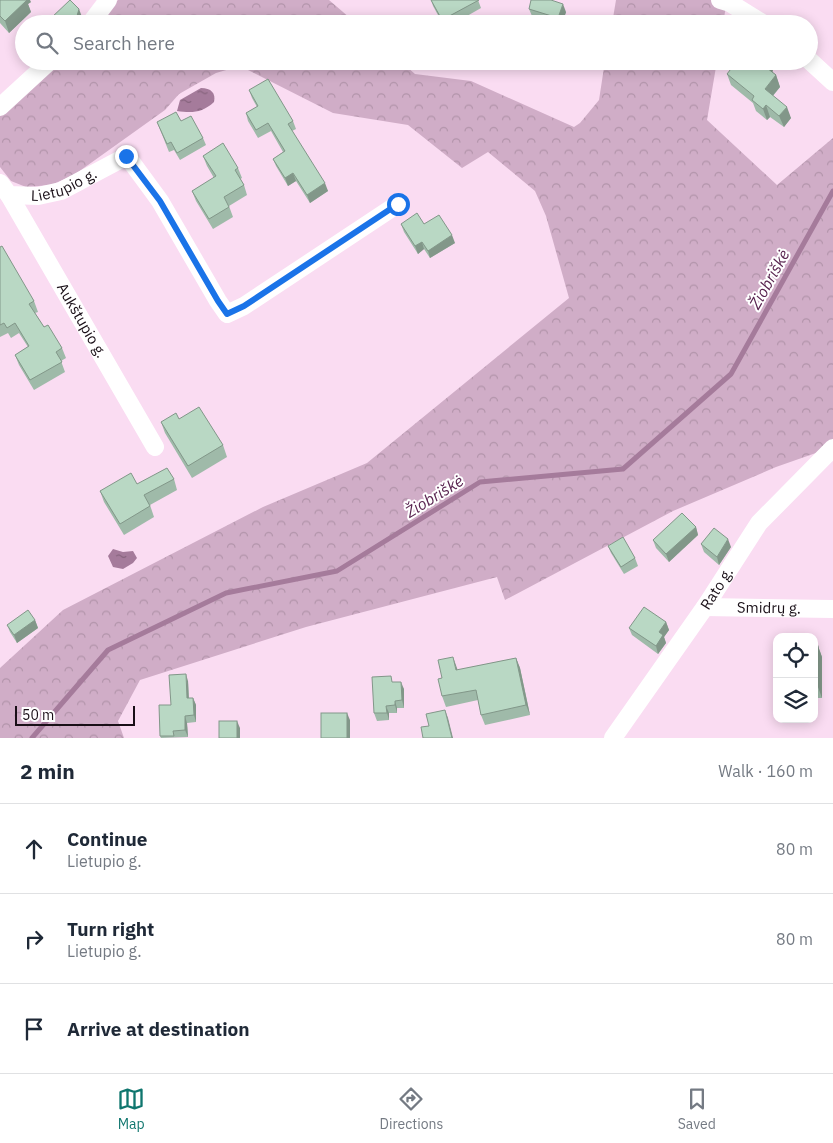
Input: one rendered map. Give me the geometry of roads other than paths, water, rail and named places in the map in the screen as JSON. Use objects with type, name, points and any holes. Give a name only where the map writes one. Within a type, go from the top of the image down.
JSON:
[{"type":"street","points":[[97,15],[108,0]]},
{"type":"street","points":[[720,0],[730,3],[749,15]]},
{"type":"street","points":[[818,68],[833,82]]},
{"type":"street","points":[[0,107],[40,70]]},
{"type":"street","name":"Lietupio g.","points":[[5,189],[38,196],[62,192],[126,156],[160,201],[227,314],[244,306],[398,204]]},
{"type":"street","name":"Aukštupio g.","points":[[5,189],[155,447]]},
{"type":"street","name":"Rato g.","points":[[613,738],[705,607],[759,523],[833,448]]},
{"type":"street","name":"Smidrų g.","points":[[705,607],[833,609]]},
{"type":"water","points":[[201,88],[212,92],[214,102],[197,111],[177,111],[180,100]]},
{"type":"water","points":[[113,549],[123,552],[133,551],[137,558],[123,569],[113,567],[108,556]]},
{"type":"waterway","name":"Žiobriškė","points":[[32,738],[108,650],[226,593],[337,571],[480,482],[623,469],[731,374],[833,191]]}]
